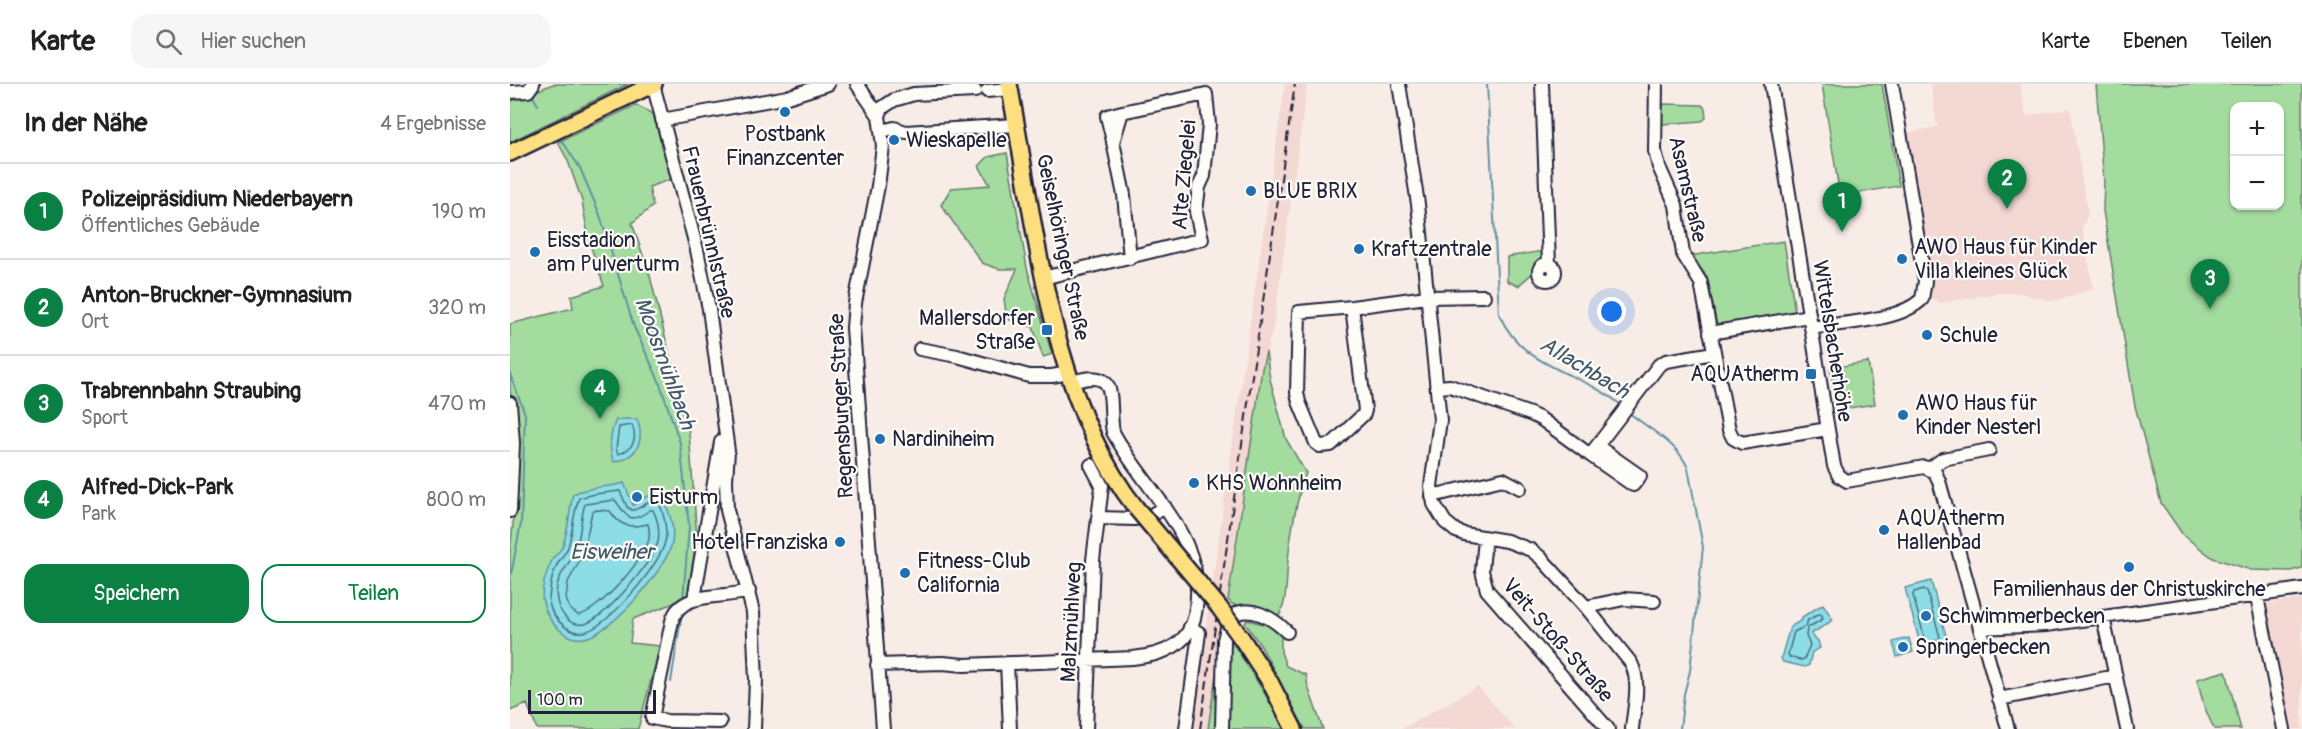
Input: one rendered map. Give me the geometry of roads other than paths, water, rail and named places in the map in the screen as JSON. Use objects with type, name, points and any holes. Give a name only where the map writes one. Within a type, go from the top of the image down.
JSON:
[{"type":"main road","points":[[510,153],[653,84]]},
{"type":"main road","name":"Geiselhöringer Straße","points":[[1009,87],[1043,278],[1071,378],[1100,453],[1136,508],[1219,607],[1242,639],[1269,682],[1294,729]]},
{"type":"street","points":[[510,92],[528,91],[533,84]]},
{"type":"street","name":"Frauenbrünnlstraße","points":[[653,84],[703,277],[728,451],[727,510],[753,612],[754,729]]},
{"type":"street","points":[[662,120],[801,93],[828,84]]},
{"type":"street","points":[[857,84],[879,116],[886,105],[903,97],[1009,87]]},
{"type":"street","points":[[1399,84],[1418,204],[1440,420],[1432,496],[1437,512],[1450,527],[1464,534],[1507,541],[1531,550],[1586,607],[1631,663],[1635,672],[1637,680],[1632,729]]},
{"type":"street","points":[[1542,84],[1549,264]]},
{"type":"street","name":"Asamstraße","points":[[1656,84],[1655,151],[1659,167],[1676,205],[1683,254],[1701,283],[1729,430],[1737,441],[1748,443],[1828,429]]},
{"type":"street","name":"Wittelsbacherhöhe","points":[[1771,84],[1834,466],[1839,476],[1847,481],[1917,468],[1929,469],[1943,459],[1989,450]]},
{"type":"street","points":[[1710,333],[1895,314],[1911,308],[1922,299],[1925,281],[1892,84]]},
{"type":"street","name":"Alte Ziegelei","points":[[1043,278],[1130,258],[1202,238],[1196,212],[1199,187],[1204,176],[1209,115],[1206,94],[1122,112],[1113,142],[1124,195],[1130,258]]},
{"type":"street","name":"Regensburger Straße","points":[[879,116],[883,146],[878,186],[855,303],[853,328],[883,729]]},
{"type":"street","points":[[882,131],[894,128],[906,132],[1016,125]]},
{"type":"street","points":[[1353,308],[1365,410],[1364,414],[1331,445],[1324,447],[1316,442],[1299,402],[1299,312],[1353,308],[1427,297],[1484,296]]},
{"type":"street","points":[[877,665],[1007,663],[1158,655],[1179,643],[1190,627],[1197,604],[1194,565],[1187,545],[1165,507],[1113,432],[1110,418],[1112,396],[1104,381],[1092,378],[1029,376],[957,356],[920,349]]},
{"type":"street","points":[[1594,450],[1659,365],[1666,361],[1714,352]]},
{"type":"street","points":[[1437,387],[1450,386],[1530,414],[1594,450],[1619,468]]},
{"type":"street","points":[[510,403],[513,443],[510,511]]},
{"type":"street","name":"Frauenbrünnlstraße","points":[[720,722],[667,721],[652,718],[672,621],[686,603],[724,426]]},
{"type":"street","name":"Malzmühlweg","points":[[1086,729],[1093,560],[1102,486],[1090,465]]},
{"type":"street","points":[[1929,469],[1935,472],[1939,481],[2008,729]]},
{"type":"street","points":[[1432,496],[1503,479],[1520,488]]},
{"type":"street","points":[[1099,518],[1148,517],[1165,507]]},
{"type":"street","name":"Veit-Stoß-Straße","points":[[1485,538],[1482,571],[1487,590],[1608,729]]},
{"type":"street","points":[[1980,628],[2046,625],[2302,589]]},
{"type":"street","points":[[686,603],[749,591]]},
{"type":"street","points":[[2257,597],[2284,729]]},
{"type":"street","points":[[1586,607],[1624,600],[1654,601]]},
{"type":"street","points":[[1221,729],[1224,640],[1230,617],[1242,611],[1252,612],[1277,623],[1287,633]]},
{"type":"street","points":[[2103,617],[2127,729]]},
{"type":"street","points":[[1186,729],[1199,633],[1190,627]]},
{"type":"street","points":[[1007,663],[1010,729]]},
{"type":"street","points":[[1999,699],[2116,676]]},
{"type":"water","points":[[637,419],[640,441],[634,452],[614,462],[610,446],[612,430],[616,420]]},
{"type":"water","name":"Eisweiher","points":[[624,483],[633,505],[651,495],[664,498],[672,525],[672,543],[660,568],[622,613],[595,634],[584,638],[570,636],[556,627],[545,610],[542,597],[548,568],[564,541],[573,494]]},
{"type":"water","name":"Schwimmerbecken","points":[[1931,581],[1948,643],[1922,651],[1905,588]]},
{"type":"water","points":[[1823,604],[1833,620],[1811,634],[1818,641],[1820,648],[1812,652],[1809,665],[1805,667],[1783,662],[1781,658],[1790,627]]},
{"type":"water","name":"Springerbecken","points":[[1909,638],[1913,652],[1897,657],[1893,642]]},
{"type":"waterway","name":"Allachbach","points":[[1487,84],[1499,314],[1509,333],[1522,347],[1553,367],[1605,393],[1621,405]]},
{"type":"waterway","name":"Moosmühlbach","points":[[532,95],[538,105]]},
{"type":"waterway","name":"Moosmühlbach","points":[[561,139],[580,168],[600,215],[634,327],[659,381],[680,443],[689,526],[683,600]]},
{"type":"waterway","points":[[510,374],[525,414],[521,523],[510,580]]},
{"type":"waterway","name":"Allachbach","points":[[1627,411],[1661,436],[1683,459],[1688,468],[1703,547],[1690,671],[1684,694],[1680,729]]},
{"type":"waterway","name":"Moosmühlbach","points":[[671,682],[682,612]]},
{"type":"railway","points":[[1200,729],[1295,84]]},
{"type":"place","name":"Postbank Finanzcenter","points":[[785,112]]},
{"type":"place","name":"Wieskapelle","points":[[894,140]]},
{"type":"place","name":"BLUE BRIX","points":[[1251,191]]},
{"type":"place","name":"Anton-Bruckner-Gymnasium","points":[[2007,209]]},
{"type":"place","name":"Polizeipräsidium Niederbayern","points":[[1842,232]]},
{"type":"place","name":"Kraftzentrale","points":[[1359,249]]},
{"type":"place","name":"Eisstadion am Pulverturm","points":[[535,252]]},
{"type":"place","name":"AWO Haus für Kinder Villa kleines Glück","points":[[1902,259]]},
{"type":"place","name":"Trabrennbahn Straubing","points":[[2210,309]]},
{"type":"place","name":"Mallersdorfer Straße","points":[[1047,330]]},
{"type":"place","name":"Schule","points":[[1927,335]]},
{"type":"place","name":"AQUAtherm","points":[[1811,374]]},
{"type":"place","name":"AWO Haus für Kinder Nesterl","points":[[1903,415]]},
{"type":"place","name":"Alfred-Dick-Park","points":[[600,419]]},
{"type":"place","name":"Nardiniheim","points":[[880,439]]},
{"type":"place","name":"KHS Wohnheim","points":[[1194,483]]},
{"type":"place","name":"Eisturm","points":[[637,497]]},
{"type":"place","name":"AQUAtherm Hallenbad","points":[[1884,530]]},
{"type":"place","name":"Hotel Franziska","points":[[840,542]]},
{"type":"place","name":"Familienhaus der Christuskirche","points":[[2129,567]]},
{"type":"place","name":"Fitness-Club California","points":[[905,573]]},
{"type":"place","name":"Schwimmerbecken","points":[[1926,616]]},
{"type":"place","name":"Springerbecken","points":[[1903,647]]}]
